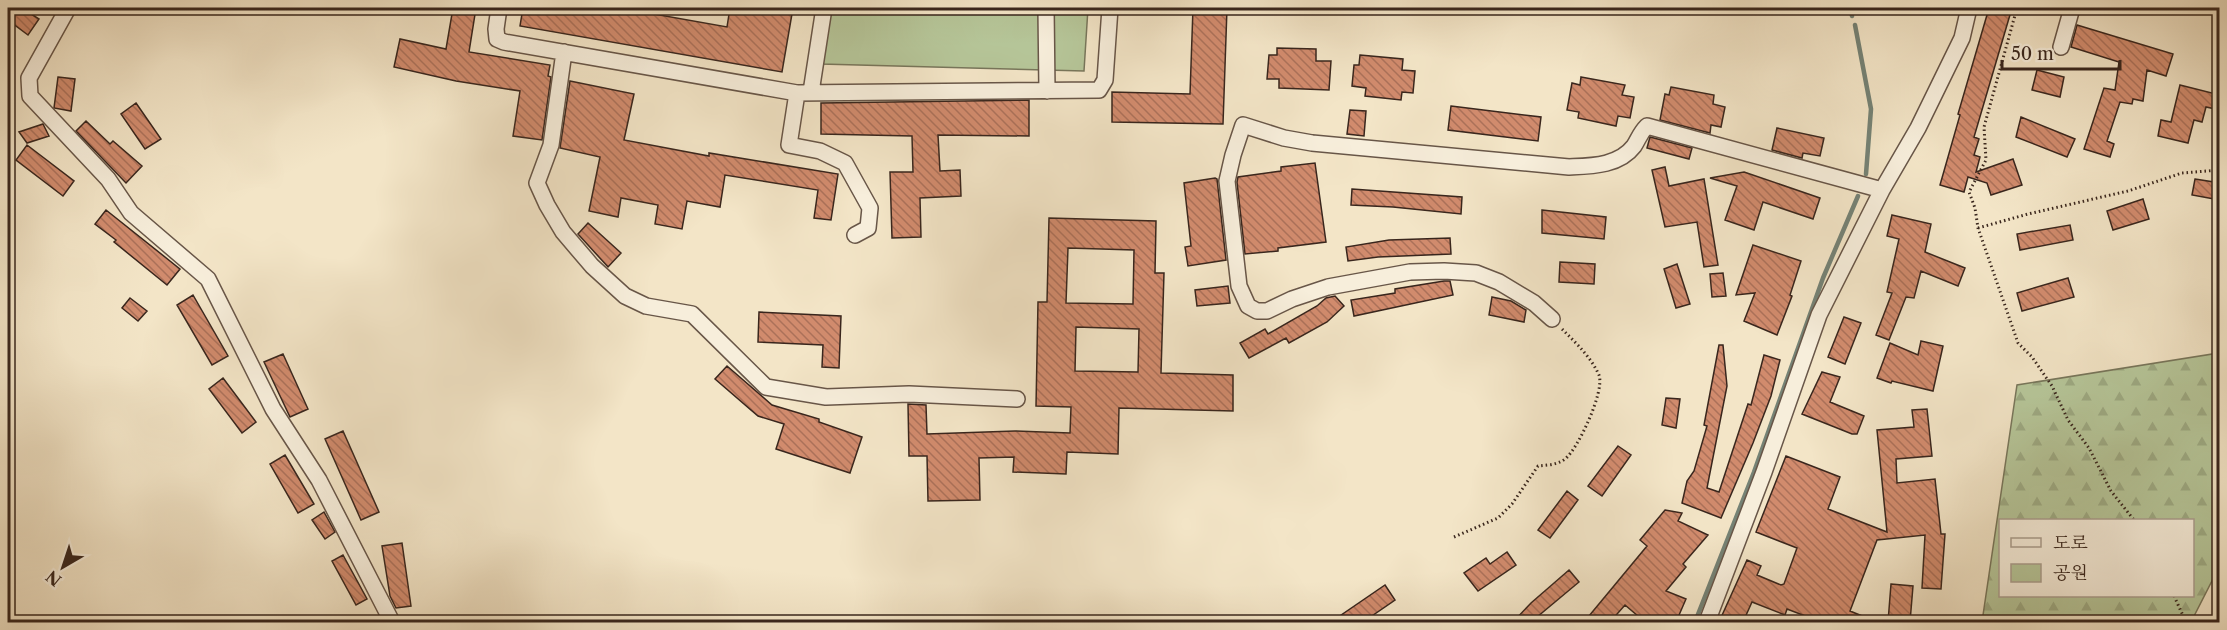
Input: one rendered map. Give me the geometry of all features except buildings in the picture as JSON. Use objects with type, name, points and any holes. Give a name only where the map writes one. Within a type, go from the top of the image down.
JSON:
[{"type":"street","points":[[68,8],[29,78],[30,96],[108,179],[132,213],[208,279],[273,409],[319,480],[392,622]]},
{"type":"street","points":[[500,8],[496,29],[497,39],[804,92],[1099,90],[1105,80],[1110,8]]},
{"type":"street","points":[[824,8],[789,145],[820,151],[844,163],[870,208],[868,228],[855,235]]},
{"type":"street","points":[[1046,8],[1047,91]]},
{"type":"street","points":[[1707,622],[1764,472],[1819,315],[1882,190],[1918,128],[1962,38],[1969,8]]},
{"type":"street","points":[[2061,47],[2072,8]]},
{"type":"street","points":[[564,52],[551,145],[537,183],[563,232],[592,266],[625,296],[646,306],[692,314],[766,387],[826,397],[909,394],[1017,399]]},
{"type":"street","points":[[1552,319],[1534,303],[1499,282],[1476,273],[1444,271],[1410,272],[1328,287],[1292,299],[1268,311],[1257,311],[1248,306],[1239,286],[1227,181],[1243,125],[1284,138],[1312,143],[1569,167],[1598,165],[1622,158],[1634,146],[1640,133],[1647,126],[1882,190]]},
{"type":"path","points":[[2017,8],[1984,127],[1986,160],[1969,192],[1975,208],[1978,228],[2018,343],[2032,357],[2052,387],[2067,420],[2089,448],[2111,491],[2133,519]]},
{"type":"path","points":[[1978,228],[2128,191],[2182,172],[2220,170]]},
{"type":"path","points":[[1454,537],[1498,518],[1512,504],[1538,466],[1552,465],[1565,459],[1587,423],[1599,396],[1600,377],[1587,357],[1552,319]]},
{"type":"path","points":[[2174,597],[2186,622]]},
{"type":"green space","points":[[829,8],[1088,8],[1084,71],[821,64]]},
{"type":"green space","points":[[2219,353],[2219,567],[2191,622],[1982,622],[2017,385]]},
{"type":"waterway","points":[[1850,8],[1852,16]]},
{"type":"waterway","points":[[1855,25],[1871,109],[1866,174]]},
{"type":"waterway","points":[[1695,622],[1754,472],[1823,278],[1858,196]]}]
